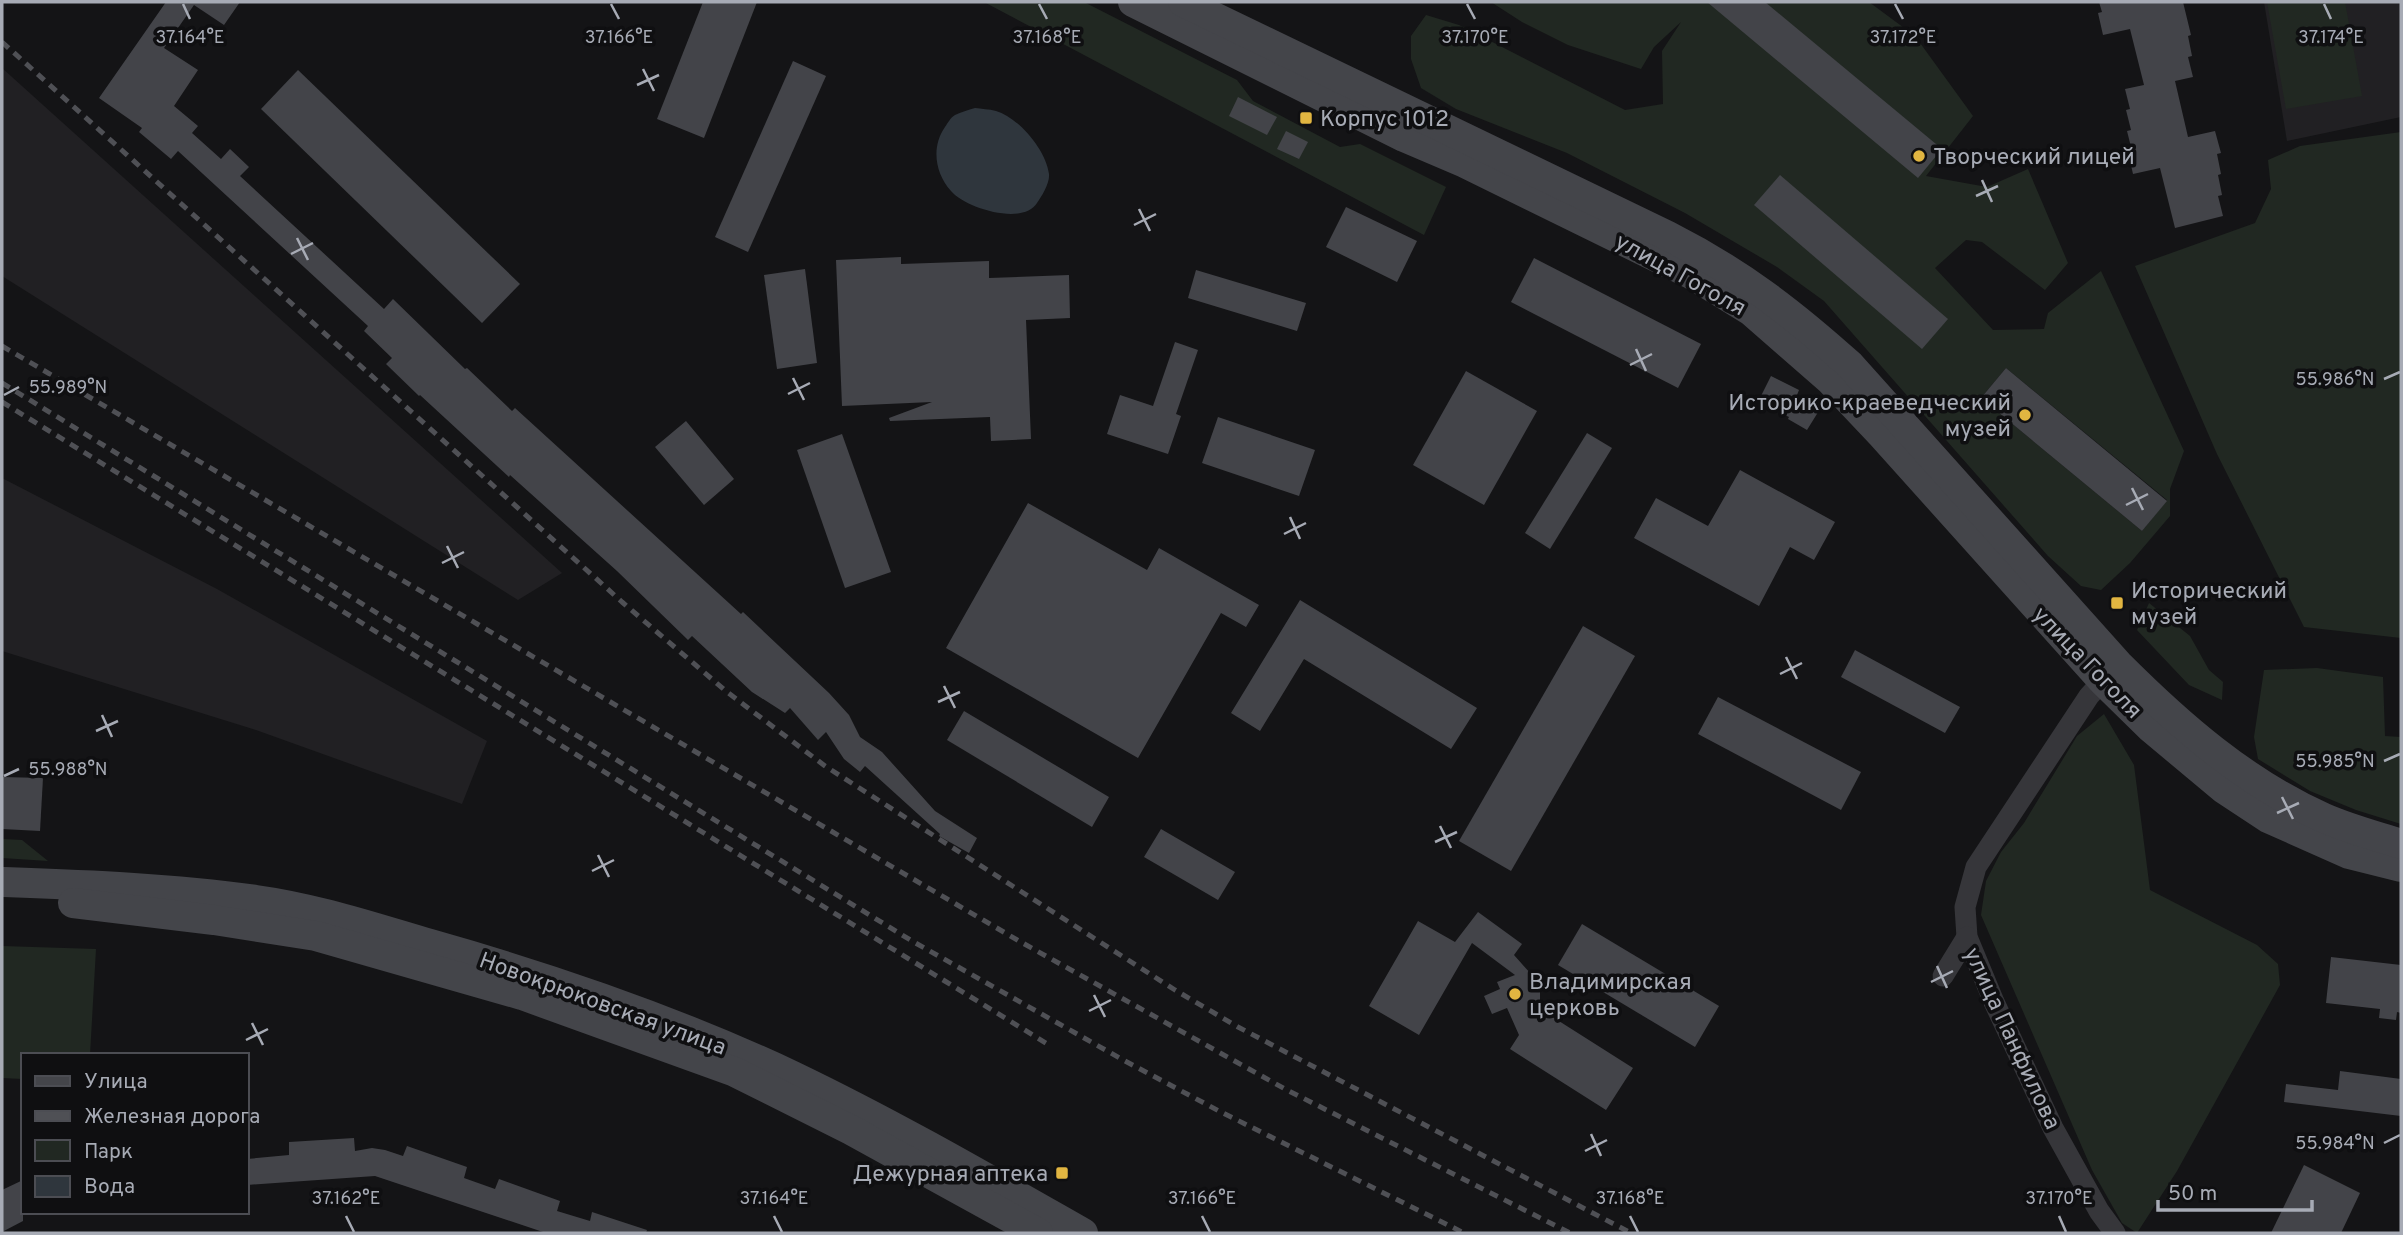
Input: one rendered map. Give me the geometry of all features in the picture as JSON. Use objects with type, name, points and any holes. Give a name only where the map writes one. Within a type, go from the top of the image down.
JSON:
[{"type":"street","name":"улица Гоголя","points":[[1133,2],[1404,137],[1465,163],[1691,274],[1751,311],[1848,399],[2110,672],[2151,728],[2224,789],[2269,818],[2349,854],[2401,867]]},
{"type":"street","points":[[1183,2],[1668,236],[1763,292],[1801,321],[1850,365],[2110,672]]},
{"type":"street","name":"улица Гоголя","points":[[2110,672],[2165,711],[2235,768],[2325,819],[2401,844]]},
{"type":"street","name":"улица Панфилова","points":[[2110,672],[2089,696],[1976,867],[1965,907],[1967,937],[1994,1002],[2053,1128],[2099,1211],[2115,1233]]},
{"type":"street","name":"Новокрюковская улица","points":[[2,882],[76,884],[257,900],[343,919],[516,968],[653,1017],[791,1076],[934,1149],[1083,1233]]},
{"type":"street","name":"Новокрюковская улица","points":[[2,900],[81,904],[294,932],[350,944],[523,995],[735,1072],[851,1130],[1038,1233]]},
{"type":"street","points":[[1943,976],[1967,937]]},
{"type":"shaded area","points":[[2264,2],[2401,2],[2401,117],[2287,141]]},
{"type":"shaded area","points":[[2,68],[562,573],[518,600],[2,276]]},
{"type":"shaded area","points":[[2,478],[217,589],[487,741],[462,804],[256,730],[2,651]]},
{"type":"green space","points":[[984,2],[1084,2],[1237,80],[1253,101],[1340,147],[1360,144],[1446,187],[1424,235]]},
{"type":"green space","points":[[1491,2],[1869,2],[1915,36],[1973,116],[1926,176],[1987,187],[2028,169],[2068,263],[2045,290],[1982,242],[1966,240],[1935,268],[1993,330],[2044,329],[2048,313],[2101,271],[2184,451],[2170,489],[2170,516],[2130,563],[2101,590],[2081,586],[2048,556],[1824,301],[1777,267],[1685,213],[1567,153],[1456,109],[1421,88],[1411,59],[1411,36],[1426,15],[1459,25],[1625,110],[1663,104],[1662,51],[1681,22],[1654,47],[1641,69],[1568,45],[1522,22]],"holes":[[[2006,368],[2167,500],[2142,531],[1981,398]]]},
{"type":"green space","points":[[2267,2],[2345,2],[2362,96],[2286,109]]},
{"type":"green space","points":[[2401,132],[2401,638],[2304,627],[2217,454],[2135,266],[2255,223],[2271,189],[2268,160],[2300,146]]},
{"type":"green space","points":[[2149,603],[2190,636],[2209,670],[2223,682],[2222,700],[2189,685],[2137,630]]},
{"type":"green space","points":[[2317,668],[2383,677],[2385,736],[2401,737],[2401,824],[2356,810],[2310,791],[2258,759],[2254,737],[2264,670]]},
{"type":"green space","points":[[2104,714],[2134,765],[2150,890],[2257,945],[2278,964],[2280,985],[2177,1171],[2137,1233],[2122,1223],[2092,1170],[1981,915],[1986,881],[2001,852],[2024,823],[2077,736]]},
{"type":"green space","points":[[2,839],[22,840],[48,861],[2,858]]},
{"type":"green space","points":[[2,946],[96,949],[90,1053],[21,1053],[21,1079],[2,1078]]},
{"type":"water","points":[[975,108],[996,111],[1014,120],[1030,136],[1043,155],[1049,174],[1048,181],[1039,200],[1030,210],[1007,214],[981,208],[958,197],[941,176],[937,151],[941,135],[953,116]]},
{"type":"building","points":[[166,2],[240,2],[224,25],[194,5],[164,48],[198,70],[174,106],[198,126],[192,133],[221,159],[230,149],[249,167],[240,176],[384,309],[393,299],[465,369],[512,411],[515,408],[741,614],[743,612],[829,693],[849,715],[860,737],[882,752],[935,811],[977,838],[969,853],[939,836],[940,834],[865,766],[860,772],[844,759],[826,732],[818,740],[790,708],[785,713],[752,692],[692,636],[688,640],[617,571],[419,396],[386,364],[392,358],[364,331],[368,326],[178,151],[171,159],[139,132],[142,128],[99,98]]},
{"type":"building","points":[[703,2],[757,2],[704,138],[657,119]]},
{"type":"building","points":[[1707,2],[1765,2],[1942,149],[1918,178]]},
{"type":"building","points":[[2099,2],[2183,2],[2191,35],[2188,36],[2192,56],[2188,57],[2193,77],[2175,81],[2188,137],[2215,131],[2221,153],[2217,154],[2222,195],[2218,196],[2223,216],[2175,228],[2160,168],[2133,174],[2128,152],[2132,151],[2127,131],[2131,130],[2126,110],[2130,109],[2125,89],[2144,85],[2130,29],[2103,35],[2098,13],[2102,12]]},
{"type":"building","points":[[793,61],[826,76],[748,252],[715,237]]},
{"type":"building","points":[[298,70],[520,284],[482,323],[261,109]]},
{"type":"building","points":[[1238,97],[1277,117],[1267,135],[1229,116]]},
{"type":"building","points":[[1286,131],[1308,142],[1299,159],[1277,149]]},
{"type":"building","points":[[1780,175],[1948,319],[1922,349],[1754,205]]},
{"type":"building","points":[[1346,207],[1417,241],[1397,282],[1326,247]]},
{"type":"building","points":[[901,257],[901,264],[989,261],[989,278],[1069,275],[1070,318],[1026,320],[1031,439],[991,441],[990,417],[890,421],[889,418],[932,402],[842,406],[836,260]]},
{"type":"building","points":[[1534,258],[1701,344],[1678,388],[1511,302]]},
{"type":"building","points":[[805,269],[817,363],[777,369],[764,275]]},
{"type":"building","points":[[1196,270],[1306,303],[1297,331],[1188,298]]},
{"type":"building","points":[[1175,342],[1198,350],[1176,414],[1181,416],[1168,454],[1107,434],[1120,395],[1153,406]]},
{"type":"building","points":[[2006,368],[2167,501],[2142,531],[1981,398]]},
{"type":"building","points":[[1466,371],[1537,411],[1484,505],[1413,465]]},
{"type":"building","points":[[1771,376],[1799,390],[1797,395],[1820,409],[1807,430],[1788,419],[1789,417],[1758,402]]},
{"type":"building","points":[[1218,417],[1315,450],[1299,496],[1202,463]]},
{"type":"building","points":[[686,421],[734,479],[704,505],[655,447]]},
{"type":"building","points":[[1587,433],[1612,448],[1550,549],[1525,533]]},
{"type":"building","points":[[842,434],[891,572],[845,588],[797,450]]},
{"type":"building","points":[[1740,470],[1835,522],[1814,560],[1790,547],[1759,606],[1634,538],[1656,498],[1708,526]]},
{"type":"building","points":[[1028,503],[1147,570],[1159,548],[1259,605],[1246,627],[1221,613],[1138,758],[946,648]]},
{"type":"building","points":[[1300,600],[1477,708],[1451,749],[1304,659],[1260,731],[1231,713]]},
{"type":"building","points":[[1583,626],[1635,656],[1511,871],[1459,841]]},
{"type":"building","points":[[1855,650],[1960,707],[1945,733],[1841,677]]},
{"type":"building","points":[[1718,697],[1861,772],[1841,810],[1698,734]]},
{"type":"building","points":[[964,711],[1109,797],[1092,827],[947,740]]},
{"type":"building","points":[[2,777],[43,778],[40,831],[2,829]]},
{"type":"building","points":[[1161,829],[1235,872],[1218,900],[1144,857]]},
{"type":"building","points":[[1478,912],[1522,944],[1514,955],[1540,984],[1540,1009],[1633,1068],[1606,1110],[1510,1049],[1519,1035],[1507,1008],[1492,1014],[1484,996],[1500,989],[1497,982],[1515,975],[1472,943],[1419,1035],[1369,1006],[1418,921],[1455,942]]},
{"type":"building","points":[[1582,924],[1719,1006],[1695,1047],[1558,965]]},
{"type":"building","points":[[2331,957],[2401,965],[2401,1013],[2397,1012],[2396,1020],[2379,1018],[2380,1009],[2326,1003]]},
{"type":"building","points":[[2340,1071],[2401,1079],[2401,1116],[2284,1102],[2286,1084],[2338,1090]]},
{"type":"building","points":[[354,1138],[355,1151],[372,1148],[403,1156],[407,1146],[467,1167],[464,1178],[495,1189],[499,1179],[560,1201],[557,1211],[590,1221],[592,1212],[647,1230],[646,1233],[546,1233],[375,1176],[248,1185],[248,1159],[289,1155],[289,1142]]},
{"type":"building","points":[[2304,1165],[2360,1193],[2341,1233],[2271,1233]]},
{"type":"building","points":[[21,1181],[23,1221],[2,1232],[2,1190]]},
{"type":"railway","points":[[2,42],[622,602],[727,692],[825,766],[1175,990],[1238,1027],[1631,1233]]},
{"type":"railway","points":[[2,346],[1019,941],[1285,1089],[1570,1233]]},
{"type":"railway","points":[[2,383],[912,941],[1219,1111],[1464,1233]]},
{"type":"railway","points":[[2,402],[1049,1045]]},
{"type":"place","name":"Корпус 1012","points":[[1306,118]]},
{"type":"place","name":"Творческий лицей","points":[[1919,156]]},
{"type":"place","name":"Историко-краеведческий музей","points":[[2025,415]]},
{"type":"place","name":"Исторический музей","points":[[2117,603]]},
{"type":"place","name":"Владимирская церковь","points":[[1515,994]]},
{"type":"place","name":"Дежурная аптека","points":[[1062,1173]]}]
